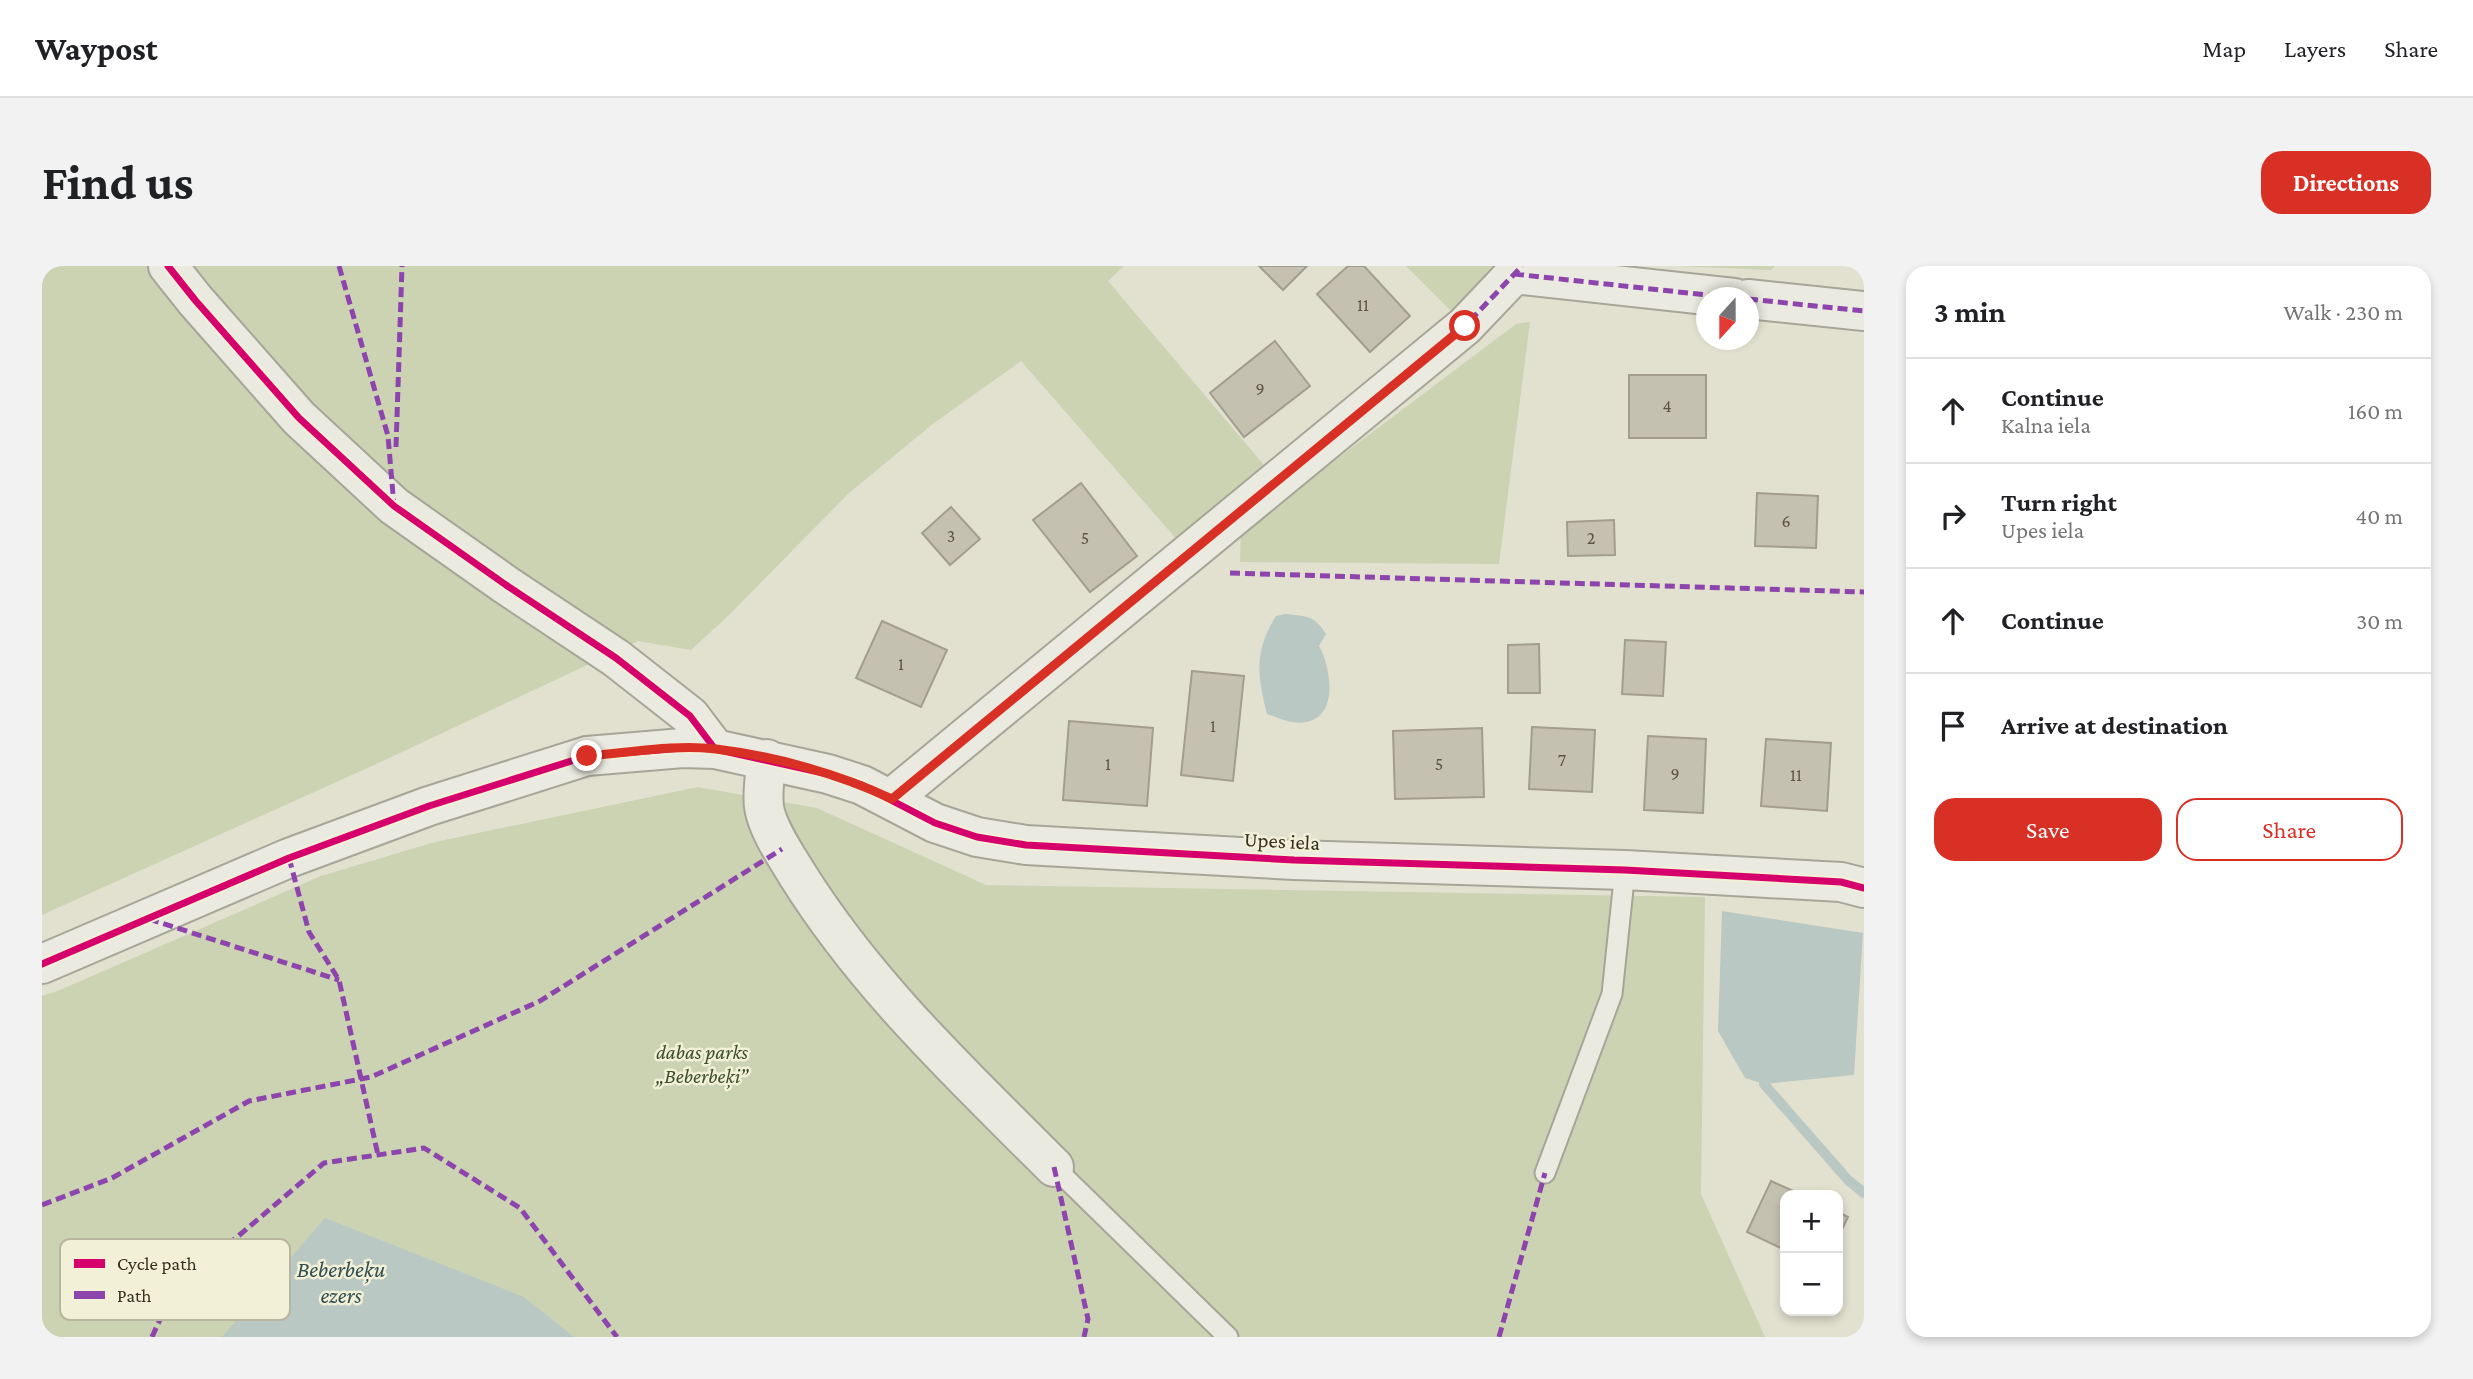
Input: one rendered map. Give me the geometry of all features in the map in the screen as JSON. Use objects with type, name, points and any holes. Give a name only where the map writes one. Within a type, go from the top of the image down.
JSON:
[{"type":"street","points":[[168,266],[299,418],[394,506],[616,658],[690,716],[715,748]]},
{"type":"street","points":[[892,799],[1465,326],[1518,270],[1696,293]]},
{"type":"street","points":[[1759,300],[1864,311]]},
{"type":"street","name":"Upes iela","points":[[42,964],[289,858],[429,806],[587,756],[683,748],[715,748],[828,774],[862,785],[935,823],[977,837],[1026,845],[1293,860],[1625,870],[1841,882],[1864,888]]},
{"type":"street","points":[[767,759],[763,786],[764,809],[782,849],[825,919],[916,1028],[1054,1167]]},
{"type":"lane","points":[[1545,1173],[1612,994],[1625,870]]},
{"type":"lane","points":[[1054,1167],[1228,1337]]},
{"type":"green space","points":[[42,266],[1124,266],[1108,281],[1269,471],[1179,542],[1021,361],[934,423],[849,493],[691,650],[638,641],[385,760],[42,915]]},
{"type":"green space","points":[[1406,266],[1498,266],[1455,315]]},
{"type":"green space","points":[[1676,266],[1775,266],[1771,270]]},
{"type":"green space","points":[[1530,322],[1499,564],[1240,562],[1241,531],[1516,324]]},
{"type":"green space","name":"dabas parks „Beberbeķi”","points":[[698,787],[817,808],[986,885],[1705,897],[1701,1194],[1765,1337],[42,1337],[42,996],[321,876],[435,842]]},
{"type":"water","points":[[1285,614],[1313,620],[1326,634],[1319,646],[1329,676],[1330,687],[1325,708],[1319,716],[1299,723],[1267,714],[1261,687],[1260,664],[1264,641],[1276,616]]},
{"type":"water","points":[[1722,911],[1863,933],[1854,1075],[1764,1084],[1745,1078],[1718,1031]]},
{"type":"water","name":"Beberbeķu ezers","points":[[325,1218],[524,1297],[574,1337],[222,1337],[237,1320],[290,1320],[290,1258]]},
{"type":"building","points":[[1259,266],[1307,266],[1283,290]]},
{"type":"building","points":[[1348,266],[1364,266],[1410,316],[1370,352],[1317,294]]},
{"type":"building","points":[[1275,341],[1310,386],[1244,437],[1210,393]]},
{"type":"building","points":[[1629,375],[1706,375],[1706,438],[1629,438]]},
{"type":"building","points":[[1081,483],[1137,556],[1090,592],[1033,520]]},
{"type":"building","points":[[1757,493],[1818,496],[1816,548],[1755,546]]},
{"type":"building","points":[[951,507],[980,539],[950,565],[922,533]]},
{"type":"building","points":[[1614,520],[1615,555],[1568,556],[1567,522]]},
{"type":"building","points":[[882,621],[947,650],[921,707],[856,678]]},
{"type":"building","points":[[1625,640],[1666,642],[1663,696],[1622,694]]},
{"type":"building","points":[[1539,644],[1540,693],[1508,693],[1508,645]]},
{"type":"building","points":[[1192,671],[1244,676],[1233,781],[1181,775]]},
{"type":"building","points":[[1069,721],[1153,728],[1147,806],[1063,800]]},
{"type":"building","points":[[1532,727],[1595,730],[1592,792],[1529,789]]},
{"type":"building","points":[[1482,728],[1484,797],[1395,799],[1393,731]]},
{"type":"building","points":[[1648,736],[1706,739],[1703,813],[1644,810]]},
{"type":"building","points":[[1766,739],[1831,743],[1827,811],[1761,806]]},
{"type":"building","points":[[1771,1181],[1791,1190],[1780,1190],[1780,1248],[1747,1232]]},
{"type":"building","points":[[1843,1214],[1848,1217],[1843,1228]]},
{"type":"waterway","points":[[1764,1084],[1848,1180],[1864,1193]]},
{"type":"marked path","points":[[339,266],[388,436],[394,506]]},
{"type":"marked path","points":[[396,447],[402,266]]},
{"type":"marked path","points":[[892,798],[1465,326],[1522,266]]},
{"type":"marked path","points":[[1514,274],[1696,294]]},
{"type":"marked path","points":[[1759,300],[1864,311]]},
{"type":"marked path","points":[[1230,573],[1864,592]]},
{"type":"marked path","points":[[42,1205],[112,1178],[249,1101],[371,1077],[540,1001],[782,849]]},
{"type":"marked path","points":[[289,858],[309,932],[339,980],[378,1155]]},
{"type":"marked path","points":[[149,919],[339,980]]},
{"type":"marked path","points":[[235,1239],[324,1163],[424,1148],[520,1208],[617,1337]]},
{"type":"marked path","points":[[1054,1167],[1088,1319],[1084,1337]]},
{"type":"marked path","points":[[1499,1337],[1545,1173]]},
{"type":"marked path","points":[[152,1337],[160,1320]]},
{"type":"cycle path","points":[[168,266],[299,418],[394,506],[616,658],[690,716],[715,749]]},
{"type":"cycle path","points":[[42,964],[289,858],[429,806],[587,756],[683,748],[715,749],[828,774],[862,785],[935,823],[977,837],[1026,845],[1294,860],[1625,870],[1841,882],[1864,888]]},
{"type":"route","points":[[587,756],[715,748],[828,774],[862,785],[892,799],[1465,326]]}]
